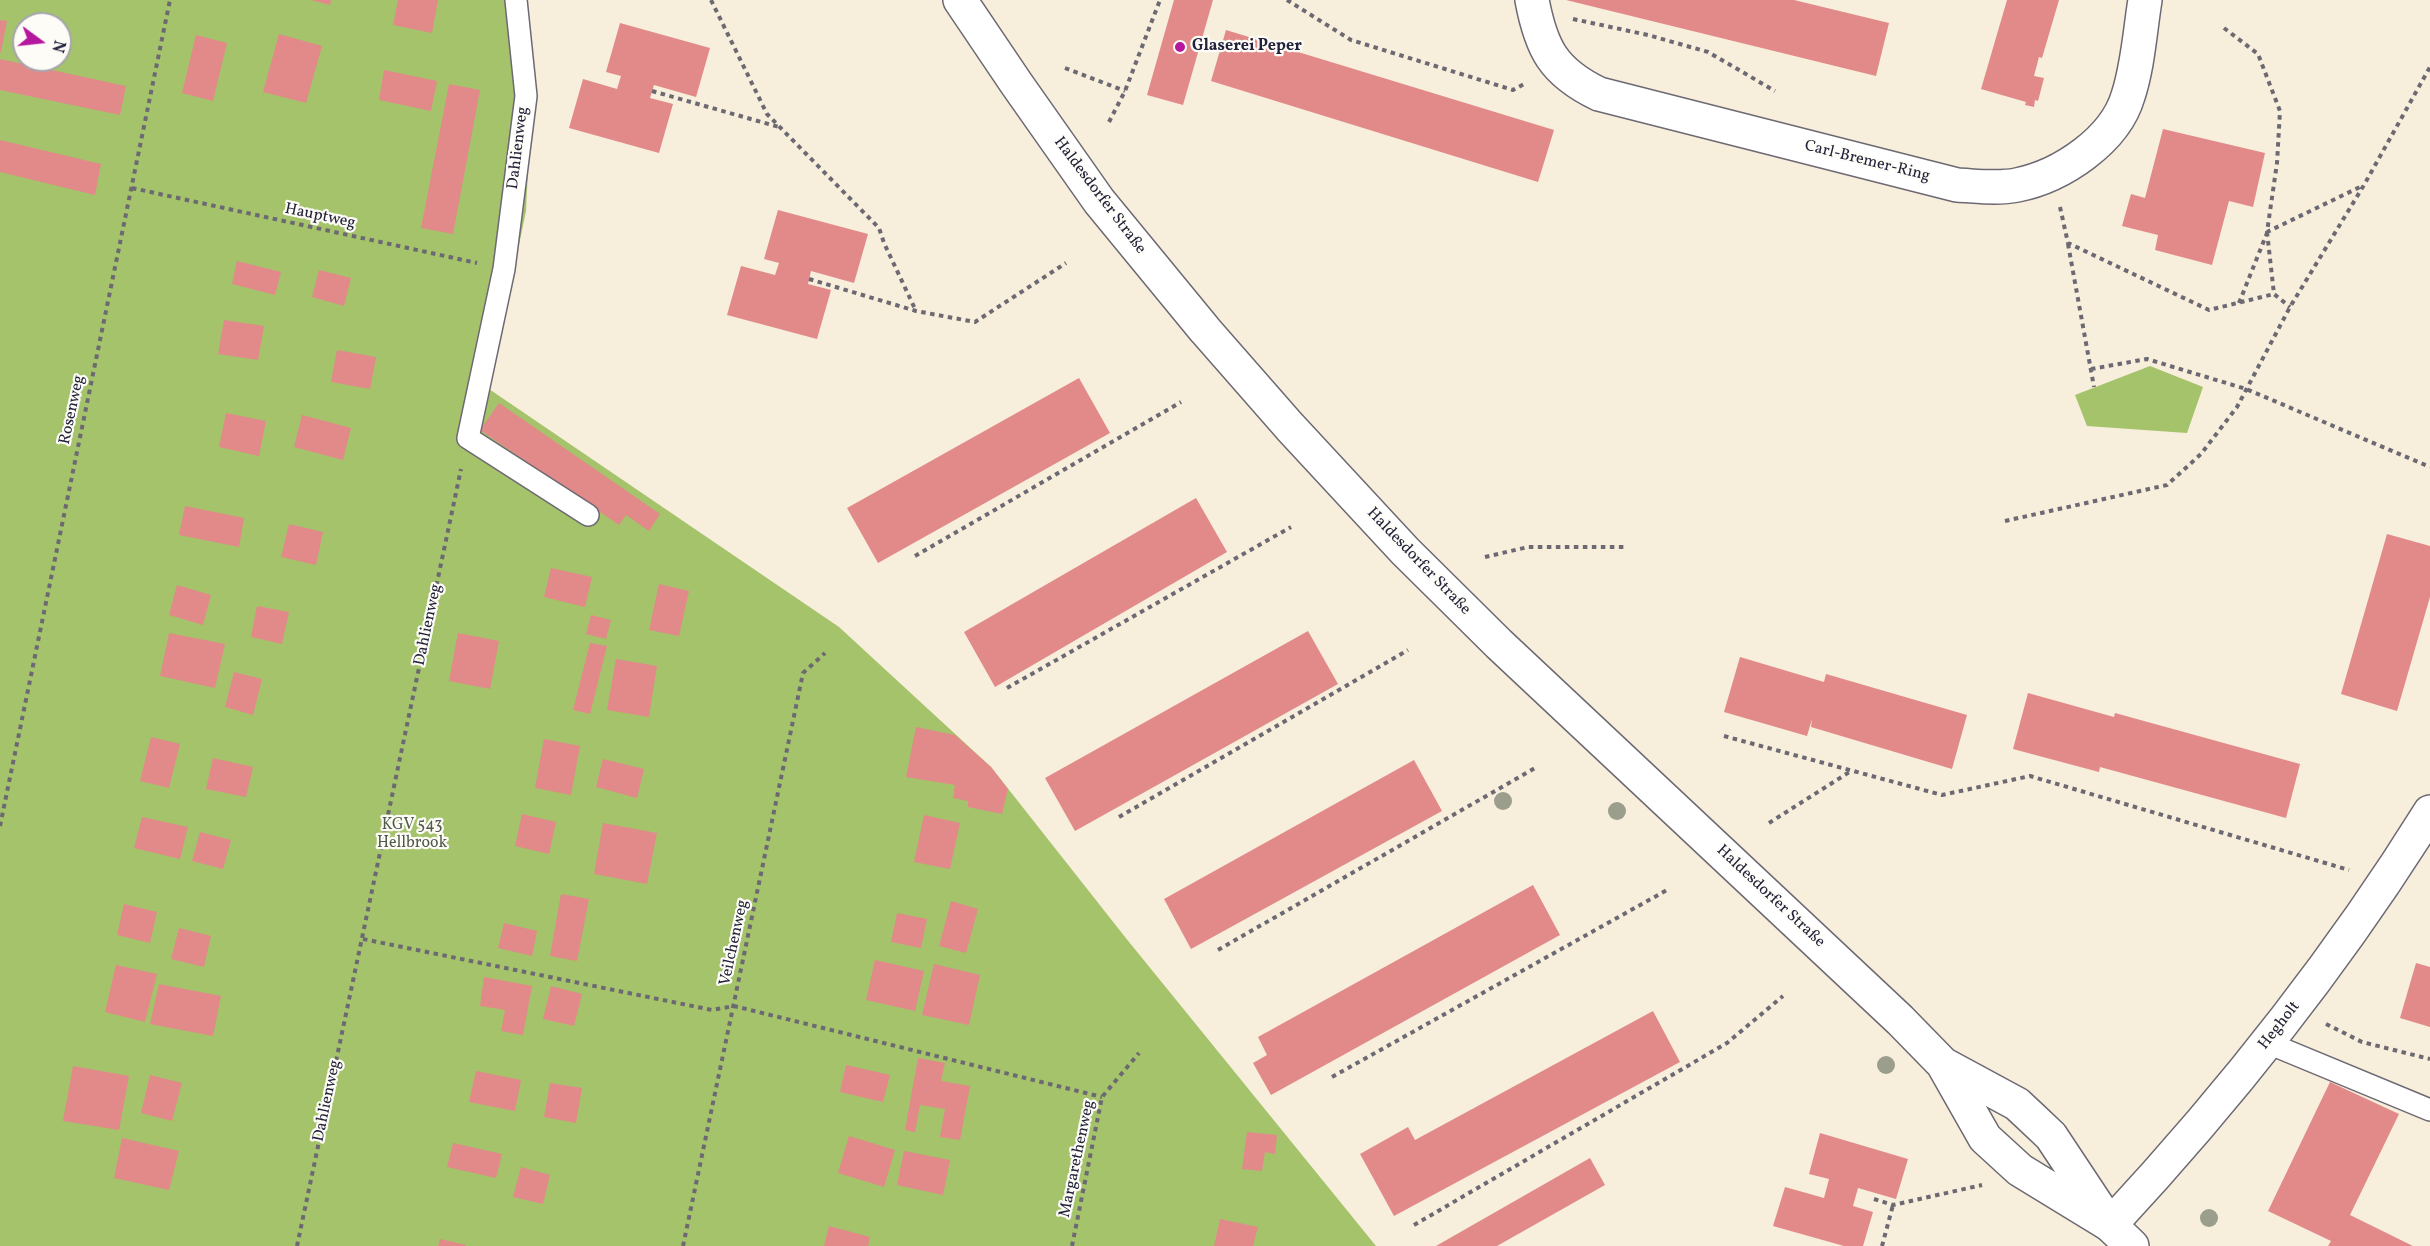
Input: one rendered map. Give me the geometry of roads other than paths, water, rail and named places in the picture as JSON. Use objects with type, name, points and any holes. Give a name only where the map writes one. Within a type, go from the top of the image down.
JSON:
[{"type":"street","name":"Haldesdorfer Straße","points":[[960,0],[1099,201],[1205,330],[1290,427],[1406,551],[1499,644],[1861,981],[1944,1064],[1985,1138],[2020,1170],[2121,1235]]},
{"type":"street","name":"Carl-Bremer-Ring","points":[[1535,13],[1557,65],[1568,77],[1599,94],[1958,185],[2000,187],[2019,184],[2053,171],[2085,153],[2100,140],[2121,112],[2128,96],[2145,0]]},
{"type":"street","name":"Hegholt","points":[[2121,1235],[2150,1182],[2268,1043],[2398,864],[2430,812]]},
{"type":"street","name":"Haldesdorfer Straße","points":[[1944,1064],[2017,1104],[2051,1136],[2121,1235]]},
{"type":"lane","name":"Dahlienweg","points":[[516,0],[526,96],[504,269],[468,438],[588,515]]},
{"type":"lane","points":[[2268,1043],[2430,1110]]},
{"type":"place","name":"Glaserei Peper","points":[[1180,47]]},
{"type":"park label","name":"KGV 543 Hellbrook","points":[[412,835]]}]
